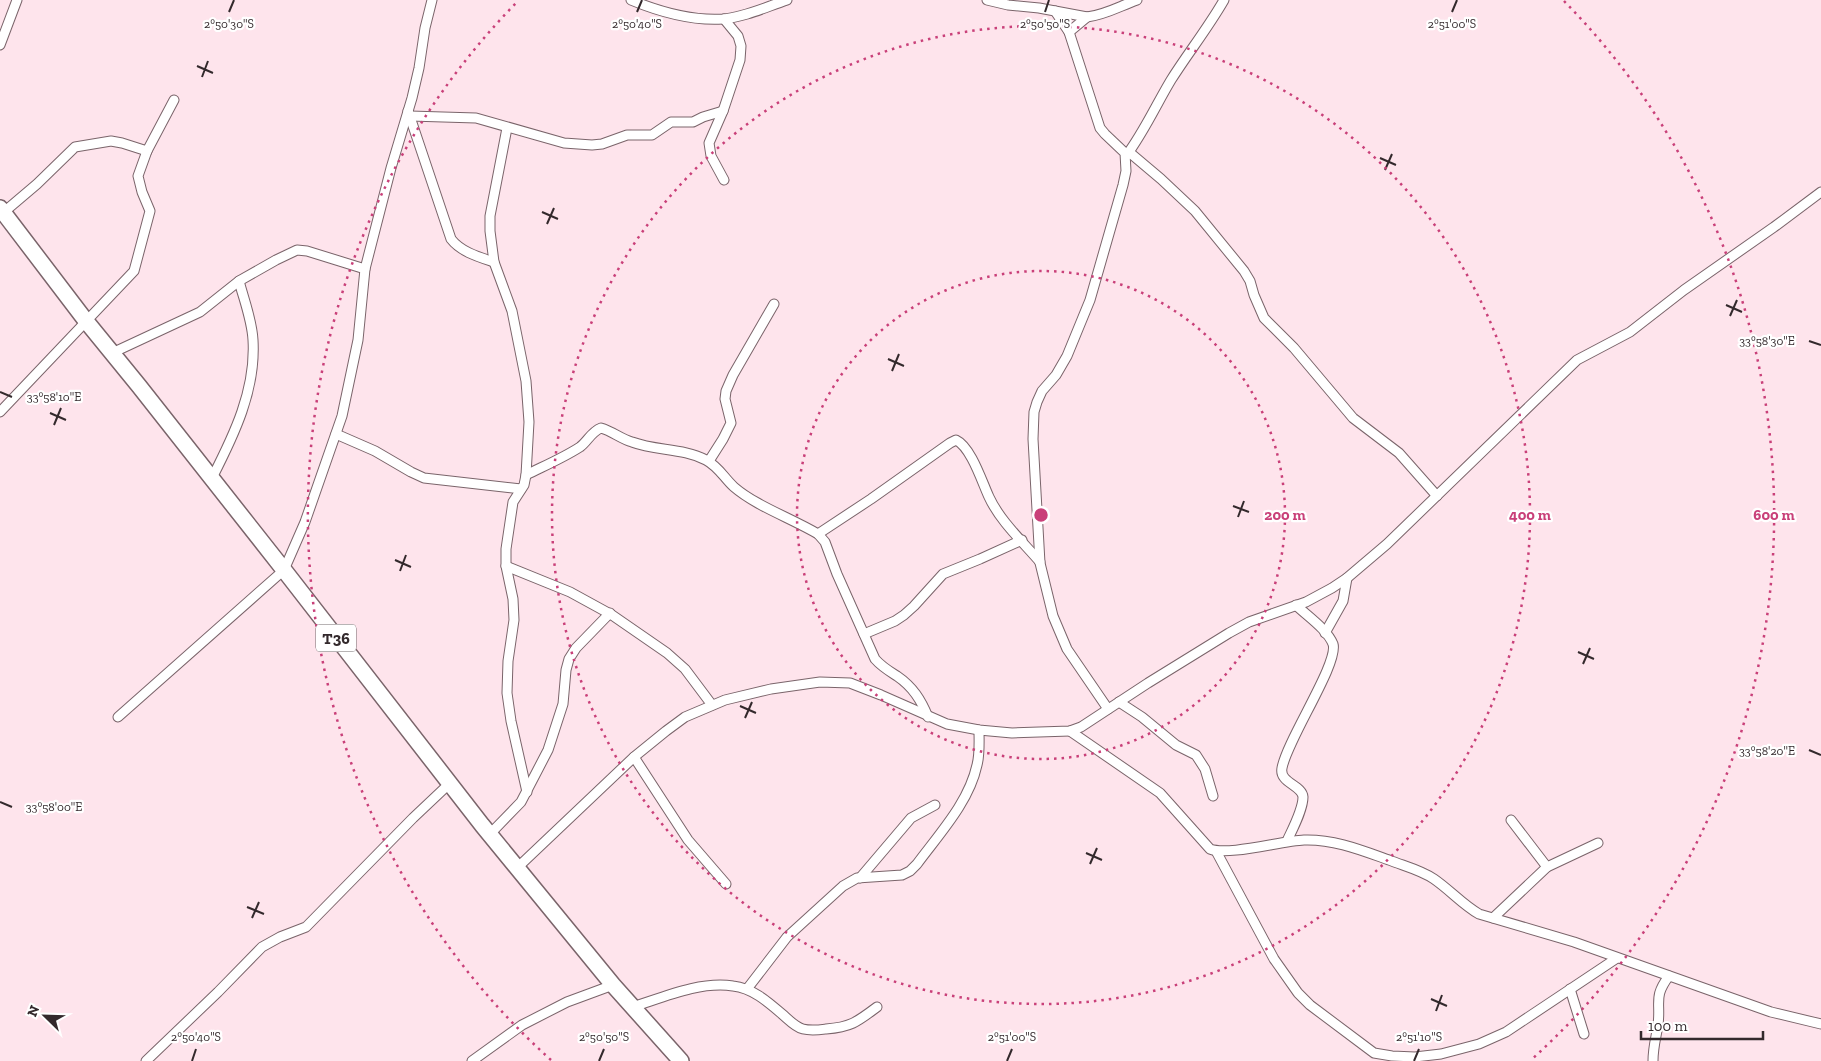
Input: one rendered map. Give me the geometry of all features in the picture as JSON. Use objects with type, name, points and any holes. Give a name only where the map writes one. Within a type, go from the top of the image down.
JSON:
[{"type":"highway","name":"T36","points":[[2,210],[86,321],[212,478],[489,835],[613,985],[681,1061]]},
{"type":"street","points":[[0,45],[17,0]]},
{"type":"street","points":[[118,716],[284,570],[305,522],[342,416],[358,340],[365,269],[390,168],[409,114],[432,0]]},
{"type":"street","points":[[632,0],[648,7],[683,16],[724,19],[753,12],[787,0]]},
{"type":"street","points":[[987,0],[1087,17],[1115,10],[1137,0]]},
{"type":"street","points":[[1108,710],[1059,633],[1040,563],[1033,439],[1034,412],[1042,391],[1056,375],[1067,356],[1090,300],[1123,185],[1128,154],[1188,52],[1211,22],[1224,0]]},
{"type":"street","points":[[1055,11],[1070,32],[1100,128],[1126,153],[1161,178],[1195,211],[1244,271],[1250,281],[1264,318],[1294,348],[1353,418],[1399,453],[1437,496]]},
{"type":"street","points":[[1070,32],[1087,17]]},
{"type":"street","points":[[724,19],[738,36],[741,46],[740,60],[723,111],[709,144],[711,156],[724,180]]},
{"type":"street","points":[[0,412],[132,274],[137,264],[150,215],[138,176],[147,151],[174,100]]},
{"type":"street","points":[[409,114],[476,118],[564,143],[592,145],[602,144],[627,135],[652,135],[671,122],[693,122],[723,111]]},
{"type":"street","points":[[409,114],[451,239],[456,245],[466,251],[494,262]]},
{"type":"street","points":[[507,128],[490,216],[490,231],[494,262],[512,311],[526,381],[529,422],[526,475],[512,508],[506,549],[506,566],[513,599],[514,620],[508,661],[507,693],[511,721],[527,792]]},
{"type":"street","points":[[2,210],[38,184],[75,147],[110,141],[147,151]]},
{"type":"street","points":[[516,868],[634,757],[686,717],[725,700],[771,689],[820,682],[850,683],[947,724],[979,730],[1012,733],[1070,731],[1081,727],[1229,633],[1249,622],[1296,605],[1332,588],[1347,578],[1387,544],[1577,360],[1630,332],[1684,290],[1821,192]]},
{"type":"street","points":[[112,353],[200,312],[239,281],[276,260],[301,250],[365,269]]},
{"type":"street","points":[[212,478],[231,440],[248,393],[252,368],[253,340],[239,281]]},
{"type":"street","points":[[709,461],[723,439],[730,423],[726,399],[733,374],[774,304]]},
{"type":"street","points":[[526,475],[572,451],[584,443],[592,433],[601,428],[632,442],[688,453],[709,461],[717,467],[734,487],[753,500],[818,534],[825,542],[837,574],[875,659],[912,688],[920,699],[928,717]]},
{"type":"street","points":[[336,434],[375,451],[424,478],[521,489]]},
{"type":"street","points":[[818,534],[956,440],[961,442],[969,455],[996,508],[1040,563]]},
{"type":"street","points":[[864,634],[899,618],[914,606],[943,574],[1022,540]]},
{"type":"street","points":[[506,566],[570,592],[610,613],[667,653],[685,669],[712,705]]},
{"type":"street","points":[[1325,633],[1343,601],[1347,578]]},
{"type":"street","points":[[1287,841],[1303,798],[1302,794],[1284,778],[1282,768],[1303,717],[1331,662],[1334,652],[1332,644],[1325,633],[1296,605]]},
{"type":"street","points":[[489,835],[521,802],[548,750],[561,712],[569,659],[576,648],[610,613]]},
{"type":"street","points":[[1119,702],[1142,717],[1176,745],[1196,755],[1206,769],[1213,796]]},
{"type":"street","points":[[747,989],[787,937],[844,886],[860,878],[902,875],[918,864],[963,801],[973,780],[978,763],[979,730]]},
{"type":"street","points":[[1070,731],[1160,793],[1206,846],[1216,852],[1274,959],[1298,993],[1310,1005],[1374,1053],[1415,1057],[1464,1049],[1506,1032],[1617,958]]},
{"type":"street","points":[[634,757],[688,840],[726,884]]},
{"type":"street","points":[[146,1061],[262,947],[280,937],[306,927],[413,818],[450,784]]},
{"type":"street","points":[[860,878],[911,818],[935,805]]},
{"type":"street","points":[[1511,820],[1547,867]]},
{"type":"street","points":[[1216,852],[1287,841],[1306,840],[1349,845],[1420,871],[1435,880],[1479,914],[1574,942],[1771,1012],[1821,1024]]},
{"type":"street","points":[[1492,918],[1547,867],[1598,843]]},
{"type":"street","points":[[1653,1061],[1653,1044],[1658,1025],[1658,996],[1662,985],[1669,976]]},
{"type":"street","points":[[472,1061],[522,1025],[567,1002],[613,985]]},
{"type":"street","points":[[633,1007],[675,993],[712,985],[734,986],[747,989],[769,1002],[797,1027],[812,1031],[845,1027],[856,1022],[877,1007]]},
{"type":"street","points":[[1570,989],[1584,1034]]},
{"type":"street","points":[[1366,1061],[1374,1053]]}]
